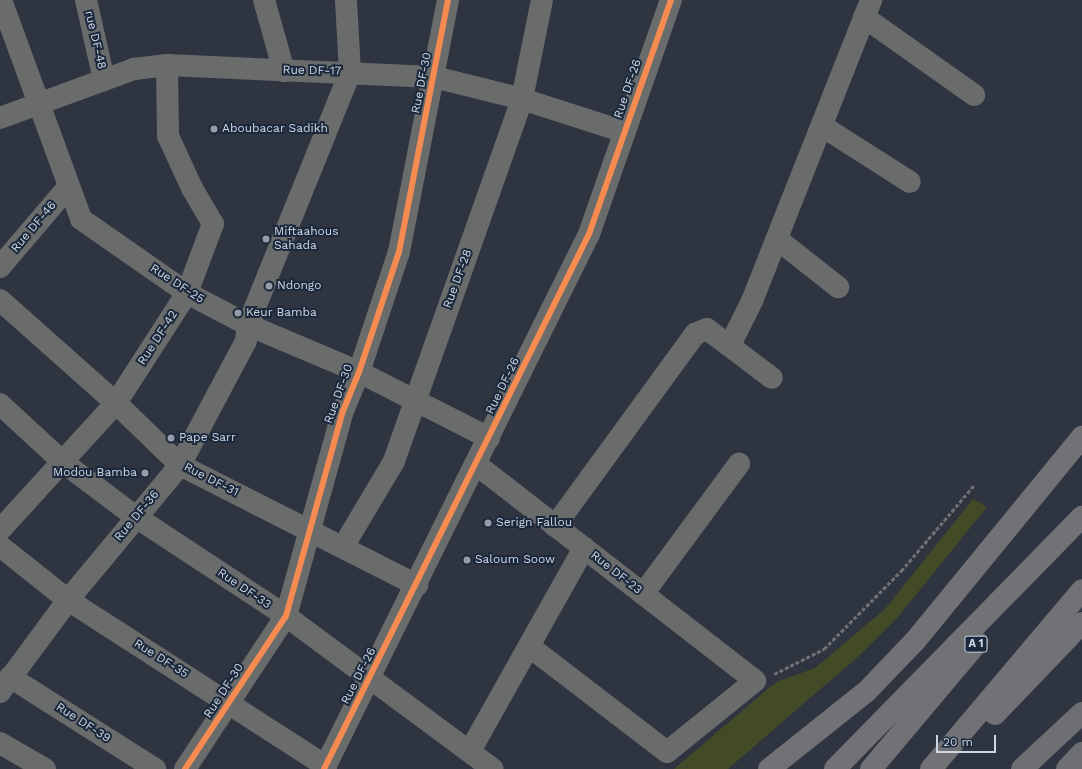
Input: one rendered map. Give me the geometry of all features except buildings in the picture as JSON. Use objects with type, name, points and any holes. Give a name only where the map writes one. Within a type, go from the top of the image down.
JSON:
[{"type":"highway","points":[[769,769],[867,691],[915,640],[1082,437]]},
{"type":"highway","points":[[835,769],[1082,518]]},
{"type":"highway","name":"A 1","points":[[871,769],[1082,518]]},
{"type":"highway","points":[[931,769],[1082,590]]},
{"type":"highway","points":[[943,769],[1082,622]]},
{"type":"highway","points":[[1022,769],[1082,713]]},
{"type":"highway","points":[[1067,769],[1082,753]]},
{"type":"street","name":"Rue DF-25","points":[[1,0],[68,187],[81,219],[187,293],[248,326],[359,372],[415,399],[489,438]]},
{"type":"street","name":"rue DF-48","points":[[86,0],[104,80]]},
{"type":"street","points":[[264,0],[284,71]]},
{"type":"street","points":[[346,0],[350,72]]},
{"type":"street","name":"Rue DF-30","points":[[185,769],[286,616],[343,411],[359,372],[399,252],[448,0]]},
{"type":"street","name":"Rue DF-28","points":[[343,547],[394,461],[522,100],[542,0]]},
{"type":"street","name":"Rue DF-26","points":[[325,767],[477,465],[589,234],[671,0]]},
{"type":"street","points":[[730,345],[752,302],[868,8],[974,95]]},
{"type":"street","name":"Rue DF-17","points":[[0,118],[134,69],[167,65],[284,71],[350,72],[434,77],[522,100],[625,132]]},
{"type":"street","name":"Rue DF-42","points":[[0,530],[64,463],[116,403],[187,293],[213,224],[192,188],[168,136],[167,65]]},
{"type":"street","name":"Rue DF-36","points":[[5,684],[68,600],[180,465],[246,341],[248,326],[350,72]]},
{"type":"street","points":[[822,126],[910,182]]},
{"type":"street","name":"Rue DF-46","points":[[0,267],[68,187]]},
{"type":"street","points":[[777,239],[838,286]]},
{"type":"street","name":"Rue DF-31","points":[[0,300],[116,403],[180,465],[417,585]]},
{"type":"street","points":[[555,526],[695,334],[707,329],[772,378]]},
{"type":"street","name":"Rue DF-33","points":[[0,404],[64,463],[136,517],[286,616],[493,769]]},
{"type":"street","points":[[643,594],[739,464]]},
{"type":"street","name":"Rue DF-23","points":[[477,465],[755,681]]},
{"type":"street","name":"Rue DF-35","points":[[0,546],[68,600],[230,703],[325,767]]},
{"type":"street","points":[[470,751],[530,647],[584,548]]},
{"type":"street","points":[[530,647],[667,752],[755,681]]},
{"type":"street","name":"Rue DF-39","points":[[5,684],[155,769]]},
{"type":"street","points":[[0,743],[45,769]]},
{"type":"path","points":[[755,681],[824,649],[901,571],[975,484]]},
{"type":"green space","points":[[973,499],[987,507],[897,618],[861,654],[728,769],[674,769],[770,687],[779,681],[815,668],[885,609]]},
{"type":"cycle path","points":[[185,769],[286,616],[343,411],[359,372],[399,252],[448,0]]},
{"type":"cycle path","points":[[324,769],[589,234],[671,0]]},
{"type":"place","name":"Aboubacar Sadikh","points":[[214,129]]},
{"type":"place","name":"Miftaahous Sahada","points":[[266,239]]},
{"type":"place","name":"Ndongo","points":[[269,286]]},
{"type":"place","name":"Keur Bamba","points":[[238,313]]},
{"type":"place","name":"Pape Sarr","points":[[171,438]]},
{"type":"place","name":"Modou Bamba","points":[[145,473]]},
{"type":"place","name":"Serign Fallou","points":[[488,523]]},
{"type":"place","name":"Saloum Soow","points":[[467,560]]}]
